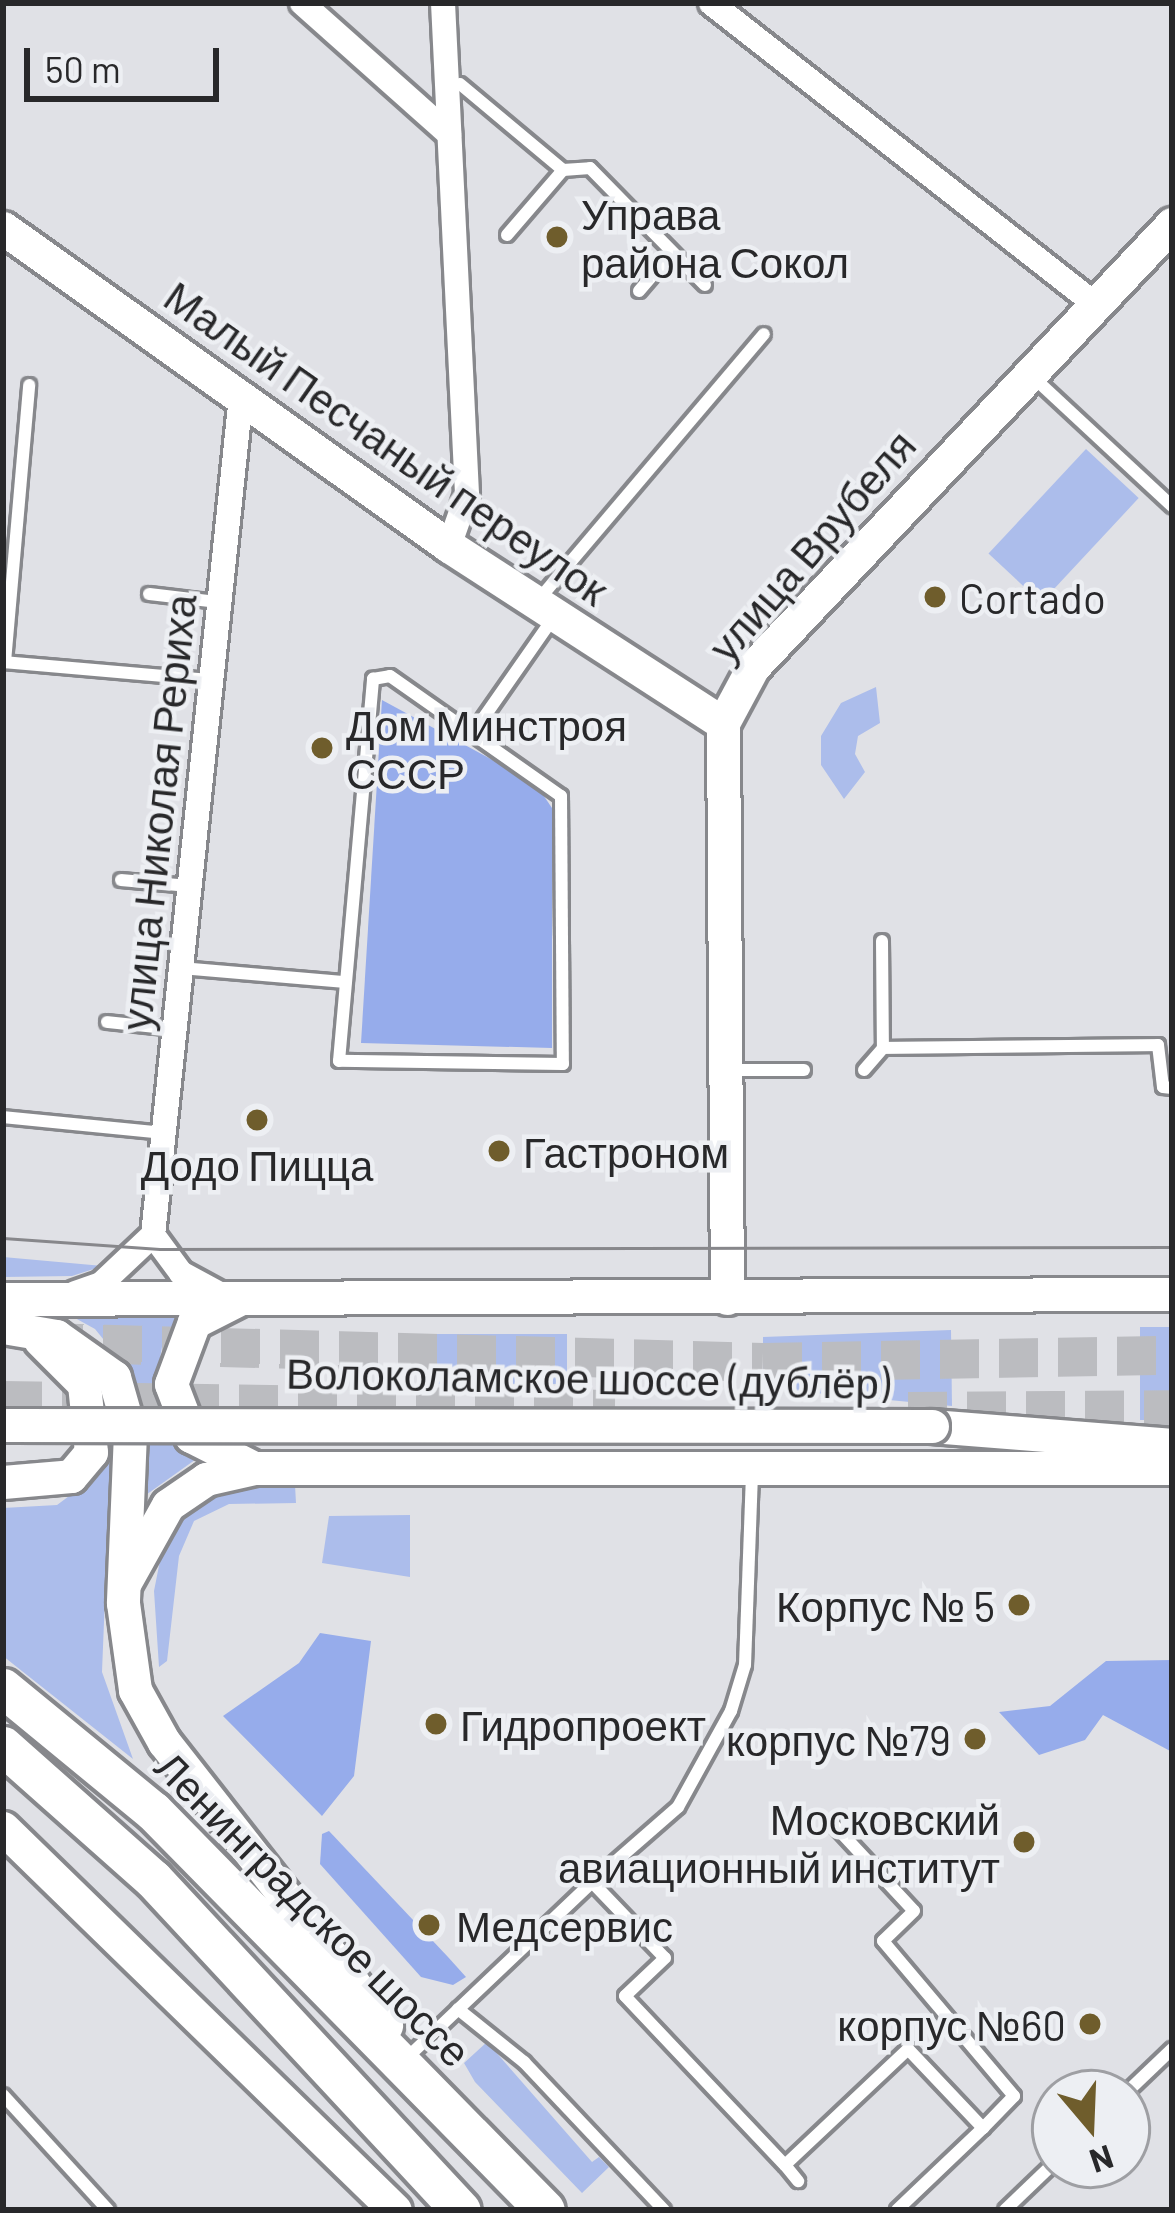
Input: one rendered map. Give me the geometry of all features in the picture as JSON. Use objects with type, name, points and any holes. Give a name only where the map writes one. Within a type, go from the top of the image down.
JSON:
[{"type":"main road","name":"улица Врубеля","points":[[727,1298],[723,723],[753,667],[1172,224]]},
{"type":"main road","name":"Малый Песчаный переулок","points":[[3,228],[448,545],[723,723]]},
{"type":"main road","name":"Волоколамское шоссе (дублёр)","points":[[3,1299],[218,1292],[727,1298],[1172,1294]]},
{"type":"main road","points":[[256,1468],[191,1436],[172,1384],[173,1362],[194,1322],[231,1300],[265,1295]]},
{"type":"main road","points":[[3,1482],[70,1476],[91,1452],[84,1384],[16,1329]]},
{"type":"main road","points":[[16,1329],[84,1349],[122,1394],[130,1433],[124,1584],[128,1662],[149,1720],[514,2178]]},
{"type":"main road","name":"Волоколамское шоссе (дублёр)","points":[[3,1425],[932,1426],[1172,1445]]},
{"type":"main road","points":[[124,1584],[168,1505],[206,1479],[256,1468],[752,1472],[1172,1468]]},
{"type":"main road","name":"Ленинградское шоссе","points":[[3,1688],[153,1811],[545,2210]]},
{"type":"main road","points":[[3,1746],[153,1879],[461,2210]]},
{"type":"main road","points":[[3,1828],[325,2136],[395,2210]]},
{"type":"main road","points":[[325,2136],[424,2210]]},
{"type":"street","points":[[302,3],[449,134]]},
{"type":"street","points":[[443,3],[467,495],[448,545]]},
{"type":"street","points":[[711,3],[1096,305]]},
{"type":"street","name":"улица Николая Рериха","points":[[153,1235],[241,397]]},
{"type":"street","points":[[72,1294],[101,1284],[153,1235],[181,1273],[218,1292]]},
{"type":"lane","points":[[460,84],[563,170],[590,168],[646,216],[650,238],[705,285]]},
{"type":"lane","points":[[507,235],[563,170]]},
{"type":"lane","points":[[639,291],[670,255]]},
{"type":"lane","points":[[473,733],[545,609],[764,334]]},
{"type":"lane","points":[[1028,372],[1172,506]]},
{"type":"lane","points":[[29,385],[10,531],[4,662],[208,680]]},
{"type":"lane","points":[[149,594],[217,602]]},
{"type":"lane","points":[[390,676],[473,733],[561,796],[563,1064],[339,1061],[373,679],[390,676]]},
{"type":"lane","points":[[121,880],[189,886]]},
{"type":"lane","points":[[864,1070],[883,1048],[882,941]]},
{"type":"lane","points":[[181,968],[345,982]]},
{"type":"lane","points":[[107,1022],[174,1029]]},
{"type":"lane","points":[[883,1048],[1158,1045],[1163,1088],[1172,1088]]},
{"type":"lane","points":[[727,1070],[804,1070]]},
{"type":"lane","points":[[3,1118],[163,1133]]},
{"type":"lane","points":[[411,2054],[678,1807],[731,1711],[746,1665],[752,1472]]},
{"type":"lane","points":[[834,1825],[914,1911],[883,1941],[1014,2096],[897,2210]]},
{"type":"lane","points":[[592,1882],[665,1958],[625,1996],[797,2181]]},
{"type":"lane","points":[[458,2009],[524,2062],[664,2210]]},
{"type":"lane","points":[[785,2165],[908,2049],[983,2128]]},
{"type":"lane","points":[[3,2095],[107,2210]]},
{"type":"lane","points":[[1005,2210],[1031,2185]]},
{"type":"shaded area","points":[[1086,449],[1139,498],[1041,603],[988,554]]},
{"type":"shaded area","points":[[876,687],[880,723],[858,736],[855,754],[865,772],[844,799],[821,765],[821,736],[841,703]]},
{"type":"shaded area","points":[[382,700],[535,783],[552,808],[552,1048],[361,1043]]},
{"type":"shaded area","points":[[3,1257],[103,1266],[72,1276],[3,1277]]},
{"type":"shaded area","points":[[55,1307],[185,1311],[162,1347],[154,1393],[170,1438],[199,1457],[143,1497],[134,1377],[95,1329]]},
{"type":"shaded area","points":[[1140,1327],[1172,1327],[1172,1420],[1140,1420]]},
{"type":"shaded area","points":[[951,1330],[952,1406],[763,1388],[763,1337]]},
{"type":"shaded area","points":[[423,1334],[567,1334],[567,1384],[423,1384]]},
{"type":"shaded area","points":[[111,1448],[102,1672],[133,1759],[3,1656],[3,1508],[57,1505],[80,1488],[100,1449]]},
{"type":"shaded area","points":[[245,1484],[295,1485],[296,1503],[229,1504],[194,1521],[179,1556],[167,1661],[159,1667],[154,1591],[166,1530],[202,1496]]},
{"type":"shaded area","points":[[410,1515],[410,1577],[322,1563],[329,1516]]},
{"type":"shaded area","points":[[320,1633],[371,1641],[354,1776],[322,1816],[223,1716],[299,1663]]},
{"type":"shaded area","points":[[1172,1660],[1172,1752],[1103,1715],[1085,1740],[1039,1755],[999,1712],[1050,1706],[1106,1661]]},
{"type":"shaded area","points":[[329,1831],[466,1977],[453,1985],[421,1977],[320,1864],[322,1834]]},
{"type":"shaded area","points":[[487,2042],[592,2162],[599,2157],[609,2167],[582,2193],[475,2082],[464,2063]]},
{"type":"tunnel","points":[[44,1342],[763,1362],[1172,1355]]},
{"type":"tunnel","points":[[3,1400],[615,1409]]},
{"type":"tunnel","points":[[908,1411],[1172,1409]]},
{"type":"tram line","points":[[3,1238],[160,1249],[1172,1247]]},
{"type":"place","name":"Управа района Сокол","points":[[557,237]]},
{"type":"place","name":"Cortado","points":[[935,597]]},
{"type":"place","name":"Дом Минстроя СССР","points":[[322,748]]},
{"type":"place","name":"Додо Пицца","points":[[257,1120]]},
{"type":"place","name":"Гастроном","points":[[499,1151]]},
{"type":"place","name":"Корпус № 5","points":[[1019,1605]]},
{"type":"place","name":"Гидропроект","points":[[436,1724]]},
{"type":"place","name":"корпус №79","points":[[975,1739]]},
{"type":"place","name":"Московский авиационный институт","points":[[1024,1842]]},
{"type":"place","name":"Медсервис","points":[[429,1925]]},
{"type":"place","name":"корпус №60","points":[[1090,2024]]}]
